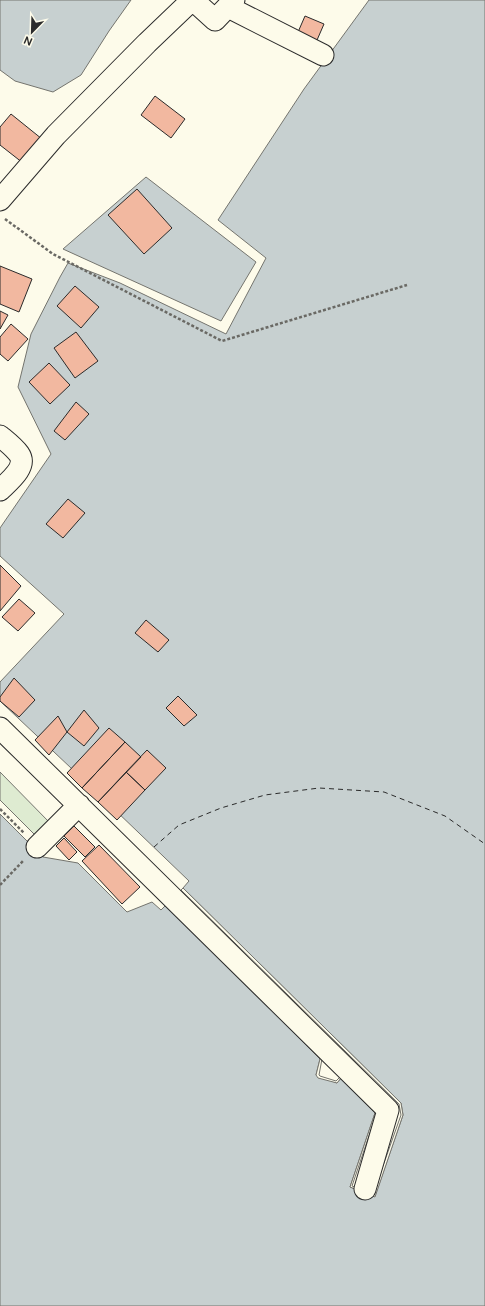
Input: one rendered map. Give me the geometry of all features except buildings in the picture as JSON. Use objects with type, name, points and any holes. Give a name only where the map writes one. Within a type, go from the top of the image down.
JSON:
[{"type":"street","points":[[0,200],[56,135],[147,43],[193,0],[215,20],[231,4],[323,55]]},
{"type":"street","points":[[0,436],[20,454],[21,461],[19,471],[0,490]]},
{"type":"street","points":[[0,728],[388,1110],[365,1189]]},
{"type":"street","points":[[37,847],[75,802]]},
{"type":"path","points":[[0,215],[53,254],[222,341],[407,285]]},
{"type":"path","points":[[0,809],[37,847],[0,885]]},
{"type":"green space","points":[[0,772],[50,823],[37,837],[0,800]]},
{"type":"shaded area","points":[[0,0],[131,0],[81,75],[53,92],[15,81],[0,70]]},
{"type":"shaded area","points":[[369,0],[485,0],[485,1306],[0,1306],[0,814],[43,857],[78,863],[127,912],[152,902],[161,910],[168,903],[320,1059],[316,1075],[337,1083],[341,1078],[375,1113],[350,1187],[375,1196],[403,1115],[401,1103],[183,888],[189,881],[0,701],[0,682],[64,614],[0,556],[0,528],[51,454],[18,387],[31,334],[60,277],[68,263],[120,283],[226,334],[266,258],[218,220],[304,89]]},
{"type":"shaded area","points":[[146,177],[256,262],[221,321],[63,249]]},
{"type":"pier","points":[[183,888],[401,1103],[403,1115],[375,1197],[350,1187],[375,1113],[341,1078],[337,1083],[318,1078],[316,1075],[320,1059],[168,903],[322,1059],[320,1076],[336,1081],[340,1077],[377,1112],[352,1186],[373,1194],[401,1115],[399,1104],[181,890]]},
{"type":"ferry route","points":[[154,847],[179,825],[221,808],[265,795],[319,788],[384,792],[445,816],[485,844]]}]
